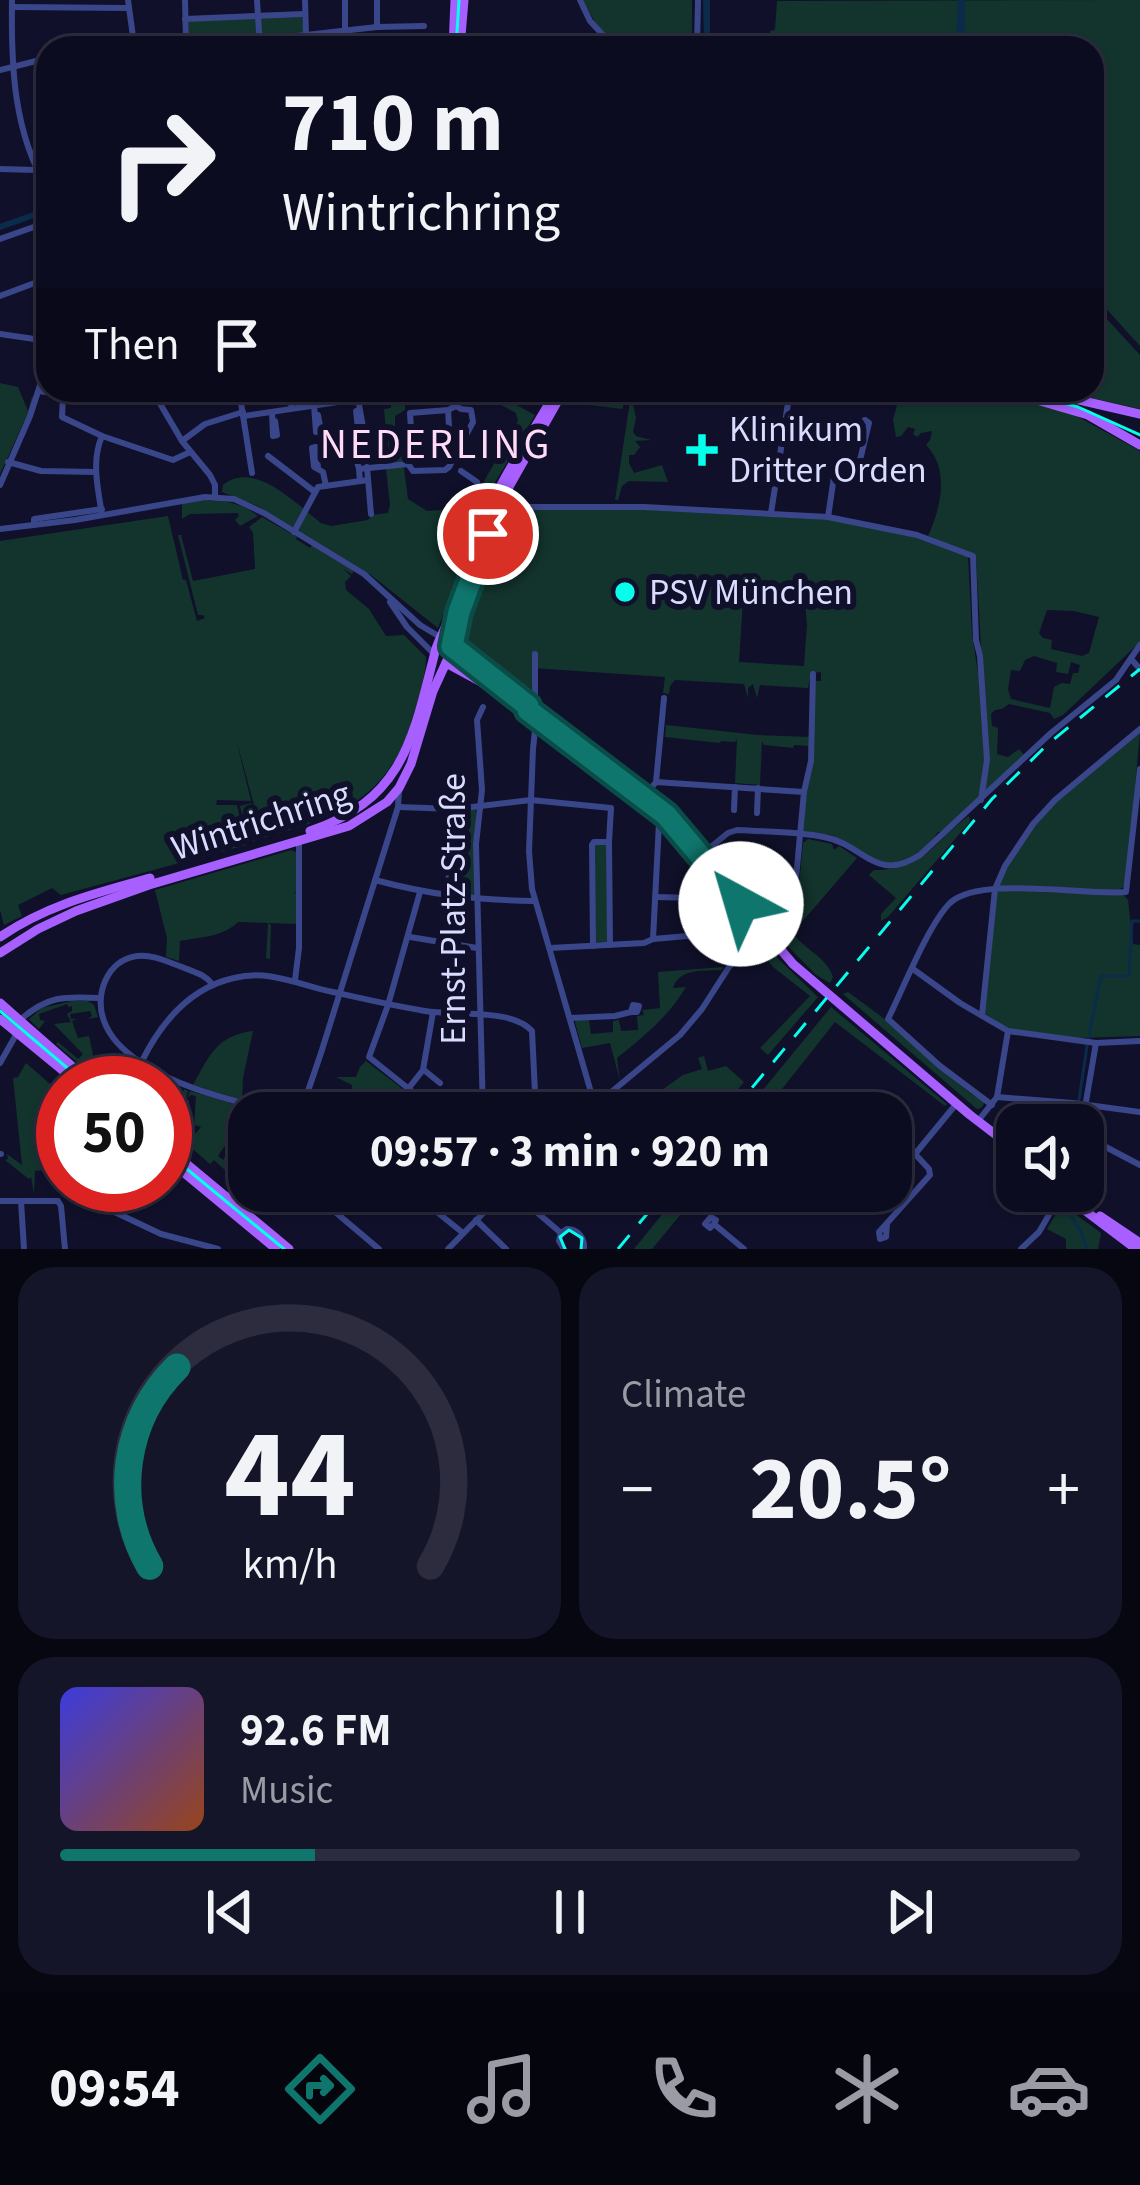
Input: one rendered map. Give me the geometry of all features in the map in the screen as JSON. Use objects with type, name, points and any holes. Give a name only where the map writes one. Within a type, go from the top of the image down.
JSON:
[{"type":"main road","points":[[458,36],[459,0]]},
{"type":"main road","name":"Wintrichring","points":[[0,937],[74,899],[314,830],[364,805],[393,774],[409,745],[434,654],[478,536],[495,496],[553,402]]},
{"type":"main road","points":[[1044,402],[1088,415],[1140,445]]},
{"type":"main road","points":[[1088,402],[1140,414]]},
{"type":"main road","name":"Wintrichring","points":[[0,953],[39,928],[115,896],[349,826],[377,811],[399,788],[411,764],[452,646],[495,496]]},
{"type":"main road","points":[[440,638],[529,711]]},
{"type":"main road","points":[[434,654],[542,720],[666,815],[793,964],[996,1136]]},
{"type":"main road","points":[[26,920],[39,928]]},
{"type":"main road","points":[[26,920],[27,934]]},
{"type":"main road","points":[[0,1003],[49,1056]]},
{"type":"main road","points":[[0,1019],[56,1056]]},
{"type":"main road","points":[[192,1171],[267,1246]]},
{"type":"main road","points":[[192,1177],[289,1249]]},
{"type":"main road","points":[[1091,1212],[1138,1246]]},
{"type":"street","points":[[184,0],[186,36]]},
{"type":"street","points":[[257,0],[259,36]]},
{"type":"street","points":[[304,0],[306,35]]},
{"type":"street","points":[[345,0],[346,36]]},
{"type":"street","points":[[377,0],[377,27]]},
{"type":"street","points":[[580,0],[604,36]]},
{"type":"street","points":[[697,36],[698,0]]},
{"type":"street","points":[[0,169],[36,170],[11,66],[12,4],[129,4],[133,36]]},
{"type":"street","points":[[185,19],[304,14]]},
{"type":"street","points":[[0,21],[12,21]]},
{"type":"street","points":[[300,36],[424,26]]},
{"type":"street","points":[[0,70],[36,61]]},
{"type":"street","points":[[0,239],[36,226]]},
{"type":"street","points":[[0,296],[36,282]]},
{"type":"street","points":[[0,334],[36,338]]},
{"type":"street","points":[[0,485],[36,399]]},
{"type":"street","points":[[63,402],[62,417],[103,436],[173,460],[190,452]]},
{"type":"street","points":[[159,402],[210,475],[215,496]]},
{"type":"street","points":[[242,402],[252,473]]},
{"type":"street","points":[[291,402],[292,408]]},
{"type":"street","points":[[182,441],[206,424],[244,414],[272,417],[292,408],[336,402]]},
{"type":"street","points":[[358,402],[359,410]]},
{"type":"street","points":[[449,427],[453,402]]},
{"type":"street","points":[[771,514],[788,402]]},
{"type":"street","points":[[314,405],[315,415]]},
{"type":"street","points":[[412,429],[410,412],[471,410],[473,422],[457,468]]},
{"type":"street","points":[[828,517],[835,470],[842,463],[860,460],[865,432]]},
{"type":"street","points":[[102,512],[96,472],[103,436]]},
{"type":"street","points":[[268,456],[315,492]]},
{"type":"street","points":[[357,458],[370,514]]},
{"type":"street","points":[[8,461],[41,471],[96,472]]},
{"type":"street","points":[[363,468],[408,464],[410,470],[457,468],[477,482]]},
{"type":"street","points":[[318,468],[326,486]]},
{"type":"street","points":[[294,532],[318,488],[364,480]]},
{"type":"street","points":[[0,529],[34,525],[34,519],[215,496],[246,504],[294,532],[376,585],[440,638]]},
{"type":"street","points":[[495,496],[512,507],[622,506],[828,517],[927,538],[970,554],[987,760],[981,800]]},
{"type":"street","points":[[376,585],[434,654]]},
{"type":"street","points":[[701,855],[734,830],[832,839],[874,863],[898,866],[920,855],[1115,680],[1140,645]]},
{"type":"street","points":[[529,711],[535,706],[535,654]]},
{"type":"street","points":[[1131,659],[1140,670]]},
{"type":"street","points":[[612,1092],[680,1035],[729,968],[793,897],[811,761],[812,674]]},
{"type":"street","points":[[644,797],[656,782],[664,698]]},
{"type":"street","name":"Ernst-Platz-Straße","points":[[482,1092],[476,844],[482,788],[477,720],[483,707]]},
{"type":"street","points":[[542,720],[535,730],[529,868],[534,901],[591,1092]]},
{"type":"street","points":[[982,1015],[995,890],[1005,866],[1055,800],[1140,729]]},
{"type":"street","points":[[1096,1043],[1085,1104],[994,1101],[940,1066],[888,1019],[936,922],[963,894],[995,890],[1126,892],[1140,769]]},
{"type":"street","points":[[656,782],[804,792]]},
{"type":"street","points":[[734,810],[735,787]]},
{"type":"street","points":[[307,1092],[393,825],[399,788]]},
{"type":"street","points":[[757,813],[758,788]]},
{"type":"street","points":[[398,807],[455,809],[531,800],[611,808],[610,945]]},
{"type":"street","points":[[447,897],[455,809]]},
{"type":"street","points":[[377,811],[390,813],[393,825]]},
{"type":"street","points":[[653,939],[659,823],[666,815]]},
{"type":"street","points":[[296,980],[298,841]]},
{"type":"street","points":[[593,946],[592,845],[609,842]]},
{"type":"street","points":[[375,880],[447,897],[534,901]]},
{"type":"street","points":[[412,1092],[369,1057],[420,892]]},
{"type":"street","points":[[548,948],[722,933],[698,898],[655,898]]},
{"type":"street","points":[[409,937],[477,948]]},
{"type":"street","points":[[132,1056],[102,1018],[99,998],[115,967],[138,956],[162,960],[204,975],[213,985]]},
{"type":"street","points":[[914,969],[1008,1031],[1096,1043],[1140,1042]]},
{"type":"street","points":[[145,1056],[164,1022],[189,999],[228,979],[262,975],[433,1012],[500,1016],[526,1024],[535,1092]]},
{"type":"street","points":[[0,1063],[18,1027],[36,1007],[67,997],[99,998]]},
{"type":"street","points":[[408,1089],[423,1070],[433,1012]]},
{"type":"street","points":[[569,1018],[631,1012]]},
{"type":"street","points":[[978,1121],[994,1101],[1008,1031]]},
{"type":"street","points":[[423,1070],[440,1082]]},
{"type":"street","points":[[192,1087],[228,1099]]},
{"type":"street","points":[[887,1224],[930,1175],[915,1153],[957,1103]]},
{"type":"street","points":[[1104,1107],[1140,1112]]},
{"type":"street","points":[[1104,1146],[1140,1165]]},
{"type":"street","points":[[224,1201],[228,1196]]},
{"type":"street","points":[[0,1201],[58,1202],[65,1249]]},
{"type":"street","points":[[21,1201],[24,1249]]},
{"type":"street","points":[[115,1212],[161,1234],[218,1249]]},
{"type":"street","points":[[334,1212],[379,1249]]},
{"type":"street","points":[[436,1212],[463,1234]]},
{"type":"street","points":[[448,1249],[485,1212]]},
{"type":"street","points":[[534,1212],[561,1233]]},
{"type":"street","points":[[1021,1249],[1051,1212]]},
{"type":"street","points":[[476,1220],[506,1249]]},
{"type":"street","points":[[714,1224],[744,1249]]},
{"type":"street","points":[[564,1249],[559,1240],[567,1229],[576,1231],[584,1248]]},
{"type":"green space","points":[[583,0],[692,0],[692,36],[607,36]]},
{"type":"green space","points":[[1140,0],[1140,346],[1104,306],[1104,36],[770,36],[775,30],[777,1]]},
{"type":"green space","points":[[302,17],[304,32],[189,36],[189,21]]},
{"type":"green space","points":[[1104,316],[1140,355],[1140,409],[1104,401]]},
{"type":"green space","points":[[0,383],[18,387],[28,411],[35,398],[0,474]]},
{"type":"green space","points":[[391,402],[405,402],[405,410],[395,416],[395,433],[405,439],[408,499],[427,511],[469,508],[518,421],[516,413],[495,402],[511,402],[535,415],[486,493],[438,628],[371,575],[258,506],[222,492],[223,485],[235,479],[261,480],[331,526],[388,513],[386,469],[380,468],[376,436],[386,431],[384,409],[391,408]]},
{"type":"green space","points":[[589,402],[624,402],[623,409]]},
{"type":"green space","points":[[630,402],[636,402],[633,432],[651,440],[635,441],[640,447],[629,455],[629,463],[634,473],[662,465],[668,482],[629,481],[615,500]]},
{"type":"green space","points":[[898,402],[1029,402],[1073,414],[1140,451],[1140,642],[1063,715],[1054,719],[1050,713],[1009,704],[995,710],[991,714],[992,726],[998,728],[997,754],[1008,757],[1019,749],[1024,755],[926,846],[902,862],[883,864],[839,838],[800,830],[813,761],[815,681],[821,681],[821,672],[811,673],[808,688],[760,685],[757,698],[753,684],[748,698],[744,684],[675,680],[669,694],[663,693],[665,677],[533,668],[531,701],[506,687],[459,649],[481,665],[459,644],[461,627],[506,509],[615,508],[846,521],[922,539],[968,556],[978,673],[976,556],[928,536],[941,489],[938,465],[926,445],[932,431],[917,437],[915,429],[908,427],[896,437],[893,420]],"holes":[[[746,584],[771,586],[805,602],[804,666],[739,662],[743,600],[758,599],[745,594]],[[1047,610],[1099,617],[1089,653],[1082,656],[1051,649],[1052,640],[1039,633]],[[1034,656],[1057,663],[1056,672],[1068,674],[1071,662],[1080,665],[1070,684],[1054,687],[1050,708],[1011,699],[1011,670],[1020,671],[1025,660]]]},
{"type":"green space","points":[[208,498],[258,516],[240,526],[235,520],[238,513],[190,514],[182,519],[182,503]]},
{"type":"green space","points":[[168,516],[197,621],[205,618],[198,615],[178,535],[193,581],[255,569],[249,527],[262,517],[354,571],[343,569],[351,576],[345,582],[346,590],[369,609],[386,636],[404,635],[426,657],[401,749],[387,773],[350,805],[249,842],[240,806],[252,803],[259,823],[236,739],[251,801],[217,800],[216,805],[237,805],[246,845],[61,895],[52,888],[18,905],[22,916],[4,925],[0,910],[0,541]]},
{"type":"green space","points":[[666,725],[810,737],[809,746],[764,745],[762,741],[760,785],[735,783],[737,739],[720,743],[665,737]]},
{"type":"green space","points":[[1140,732],[1126,886],[1113,892],[1032,888],[1032,892],[1123,894],[1128,900],[1133,944],[1140,945],[1140,1036],[1077,1038],[1007,1028],[984,1013],[998,885],[1021,843],[1049,808]]},
{"type":"green space","points":[[476,808],[472,898],[450,894],[456,813]]},
{"type":"green space","points":[[969,816],[967,825],[881,921],[881,914],[896,898],[869,875],[917,860]]},
{"type":"green space","points":[[808,839],[832,844],[834,850],[839,846],[857,858],[796,929],[791,927],[829,969],[830,983],[773,931],[776,926],[785,929],[780,922],[798,897],[803,843]]},
{"type":"green space","points":[[597,844],[607,847],[608,942],[595,942]]},
{"type":"green space","points":[[296,852],[297,924],[238,922],[218,934],[180,941],[179,961],[166,957],[167,938],[155,890]]},
{"type":"green space","points":[[268,923],[271,925],[270,959],[266,958]]},
{"type":"green space","points":[[762,943],[818,997],[768,1055],[760,1048],[810,996],[773,967],[757,947]]},
{"type":"green space","points":[[723,967],[686,974],[676,982],[673,988],[686,987],[671,1008],[617,1058],[620,1081],[610,1043],[582,1048],[577,1020],[589,1020],[591,1034],[613,1032],[613,1021],[619,1020],[621,1031],[638,1030],[637,1016],[644,1015],[641,1005],[643,1010],[660,1008],[658,972]]},
{"type":"green space","points":[[848,992],[971,1094],[986,1101],[981,1108],[843,994]]},
{"type":"green space","points":[[72,1001],[94,1005],[98,1017],[88,1019],[90,1011],[70,1014],[76,1019],[72,1021],[78,1038],[89,1036],[93,1056],[81,1056],[54,1024],[71,1022],[67,1014],[72,1006],[39,1014],[45,1021],[39,1029],[29,1019],[42,1008]]},
{"type":"green space","points":[[831,1007],[947,1104],[835,1022],[780,1092],[761,1092]]},
{"type":"green space","points":[[253,1031],[242,1092],[228,1096],[193,1085],[222,1042]]},
{"type":"green space","points":[[704,1056],[708,1071],[726,1066],[744,1082],[736,1092],[659,1092],[683,1075],[702,1069],[698,1058]]},
{"type":"green space","points":[[366,1061],[407,1092],[351,1092],[352,1085],[336,1077],[356,1077]]},
{"type":"green space","points":[[26,1063],[36,1072],[34,1194],[31,1177],[5,1160],[7,1154],[22,1165],[13,1078]]},
{"type":"green space","points":[[192,1092],[228,1102],[228,1141],[218,1156],[223,1160],[228,1152],[228,1168],[226,1171],[214,1160],[210,1164],[192,1148],[192,1133],[201,1127],[194,1125],[196,1096]]},
{"type":"green space","points":[[664,1212],[683,1212],[652,1249],[634,1249]]},
{"type":"green space","points":[[1057,1212],[1072,1212],[1101,1233],[1098,1249],[1066,1249],[1066,1239],[1047,1229]]},
{"type":"water","points":[[703,0],[710,0],[710,36],[704,36]]},
{"type":"water","points":[[958,0],[965,0],[965,36],[956,36]]},
{"type":"waterway","points":[[0,227],[36,214]]},
{"type":"waterway","points":[[1088,1041],[1101,976],[1129,976],[1132,921],[1140,921]]},
{"type":"waterway","points":[[1079,1100],[1087,1046]]},
{"type":"waterway","points":[[1068,1212],[1087,1249]]},
{"type":"tram line","points":[[457,36],[459,0]]},
{"type":"tram line","points":[[1060,402],[1140,435]]},
{"type":"tram line","points":[[0,1011],[53,1056]]},
{"type":"tram line","points":[[192,1173],[284,1249]]},
{"type":"tram line","points":[[565,1249],[560,1237],[569,1230],[582,1238],[581,1249]]},
{"type":"railway","points":[[748,1092],[992,799],[1048,744],[1140,669]]},
{"type":"railway","points":[[618,1249],[649,1212]]},
{"type":"place","name":"Klinikum Dritter Orden","points":[[702,450]]},
{"type":"place","name":"PSV München","points":[[625,592]]},
{"type":"district","name":"NEDERLING","points":[[436,445]]},
{"type":"route","points":[[488,534],[459,612],[452,646],[666,815],[741,904]]}]
